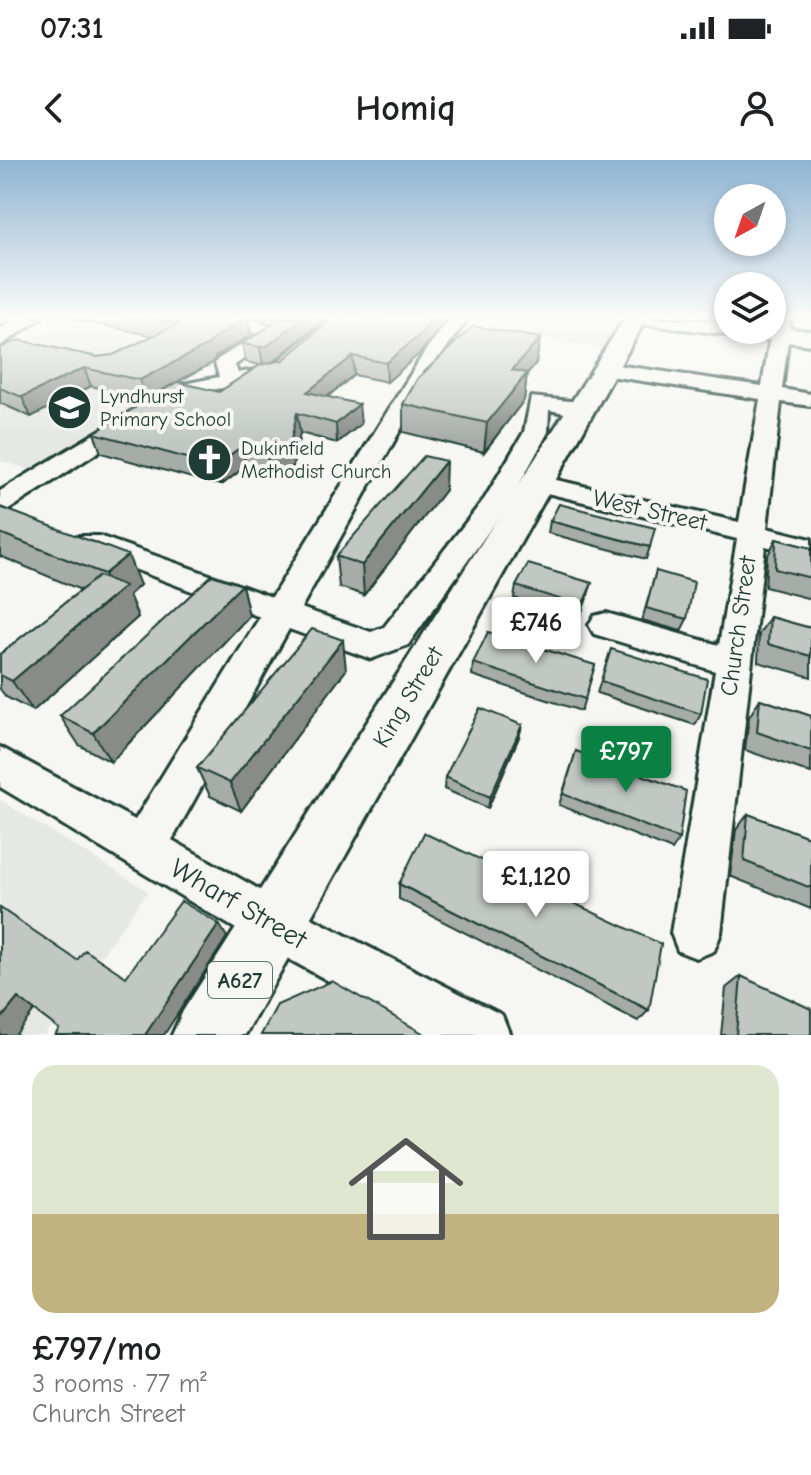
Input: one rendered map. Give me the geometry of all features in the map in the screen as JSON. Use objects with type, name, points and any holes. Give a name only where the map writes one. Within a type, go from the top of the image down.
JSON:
[{"type":"main road","name":"King Street","points":[[207,1035],[610,359]]},
{"type":"street","points":[[230,381],[225,363],[231,359]]},
{"type":"street","points":[[0,503],[180,390],[277,372],[293,359]]},
{"type":"street","points":[[143,848],[430,359]]},
{"type":"street","name":"Church Street","points":[[696,933],[775,359]]},
{"type":"street","points":[[603,369],[811,400]]},
{"type":"street","points":[[29,520],[371,646],[396,636],[497,501],[536,432],[539,402],[580,409]]},
{"type":"street","name":"West Street","points":[[535,483],[811,548]]},
{"type":"street","points":[[606,625],[733,663]]},
{"type":"street","name":"Wharf Street","points":[[0,765],[273,924],[482,1035]]},
{"type":"shaded area","name":"Lyndhurst Primary School","points":[[0,359],[223,359],[32,470],[0,461]]},
{"type":"shaded area","points":[[0,800],[148,891],[44,1035],[0,1035]]},
{"type":"building","points":[[0,359],[181,359],[140,380],[84,368],[22,397],[0,388]]},
{"type":"building","points":[[349,359],[307,392],[359,404],[336,424],[297,413],[289,449],[267,453],[242,446],[218,464],[94,433],[177,382],[219,392],[260,365],[283,360]]},
{"type":"building","points":[[366,359],[391,359],[386,363]]},
{"type":"building","points":[[438,359],[522,359],[512,370],[527,373],[487,423],[403,404],[418,378]]},
{"type":"building","points":[[424,456],[446,461],[362,565],[336,556]]},
{"type":"building","points":[[559,504],[655,528],[650,547],[550,521]]},
{"type":"building","points":[[0,507],[128,555],[104,574],[0,533]]},
{"type":"building","points":[[776,539],[811,548],[811,578],[775,569]]},
{"type":"building","points":[[528,564],[592,583],[582,606],[516,586]]},
{"type":"building","points":[[656,571],[694,582],[687,619],[646,608]]},
{"type":"building","points":[[212,575],[242,585],[93,733],[60,716]]},
{"type":"building","points":[[99,576],[125,586],[12,681],[0,675],[0,654]]},
{"type":"building","points":[[770,617],[811,628],[811,656],[768,644]]},
{"type":"building","points":[[312,629],[343,640],[230,783],[197,768]]},
{"type":"building","points":[[488,632],[595,665],[585,699],[473,663]]},
{"type":"building","points":[[611,649],[707,679],[701,714],[601,681]]},
{"type":"building","points":[[760,699],[811,716],[811,751],[757,732]]},
{"type":"building","points":[[480,708],[522,725],[490,797],[445,777]]},
{"type":"building","points":[[576,751],[686,791],[679,839],[563,794]]},
{"type":"building","points":[[748,814],[811,838],[811,888],[744,861]]},
{"type":"building","points":[[424,833],[661,944],[649,1010],[399,884]]},
{"type":"building","points":[[181,901],[219,924],[145,1035],[55,1035],[59,1029],[18,998],[0,1020],[0,908],[77,960],[85,950],[126,977]]},
{"type":"building","points":[[741,976],[811,1009],[811,1035],[736,1035]]},
{"type":"building","points":[[332,981],[426,1035],[261,1035],[277,1005]]},
{"type":"place","name":"Lyndhurst Primary School","points":[[69,408]]},
{"type":"place","name":"Dukinfield Methodist Church","points":[[210,459]]}]
